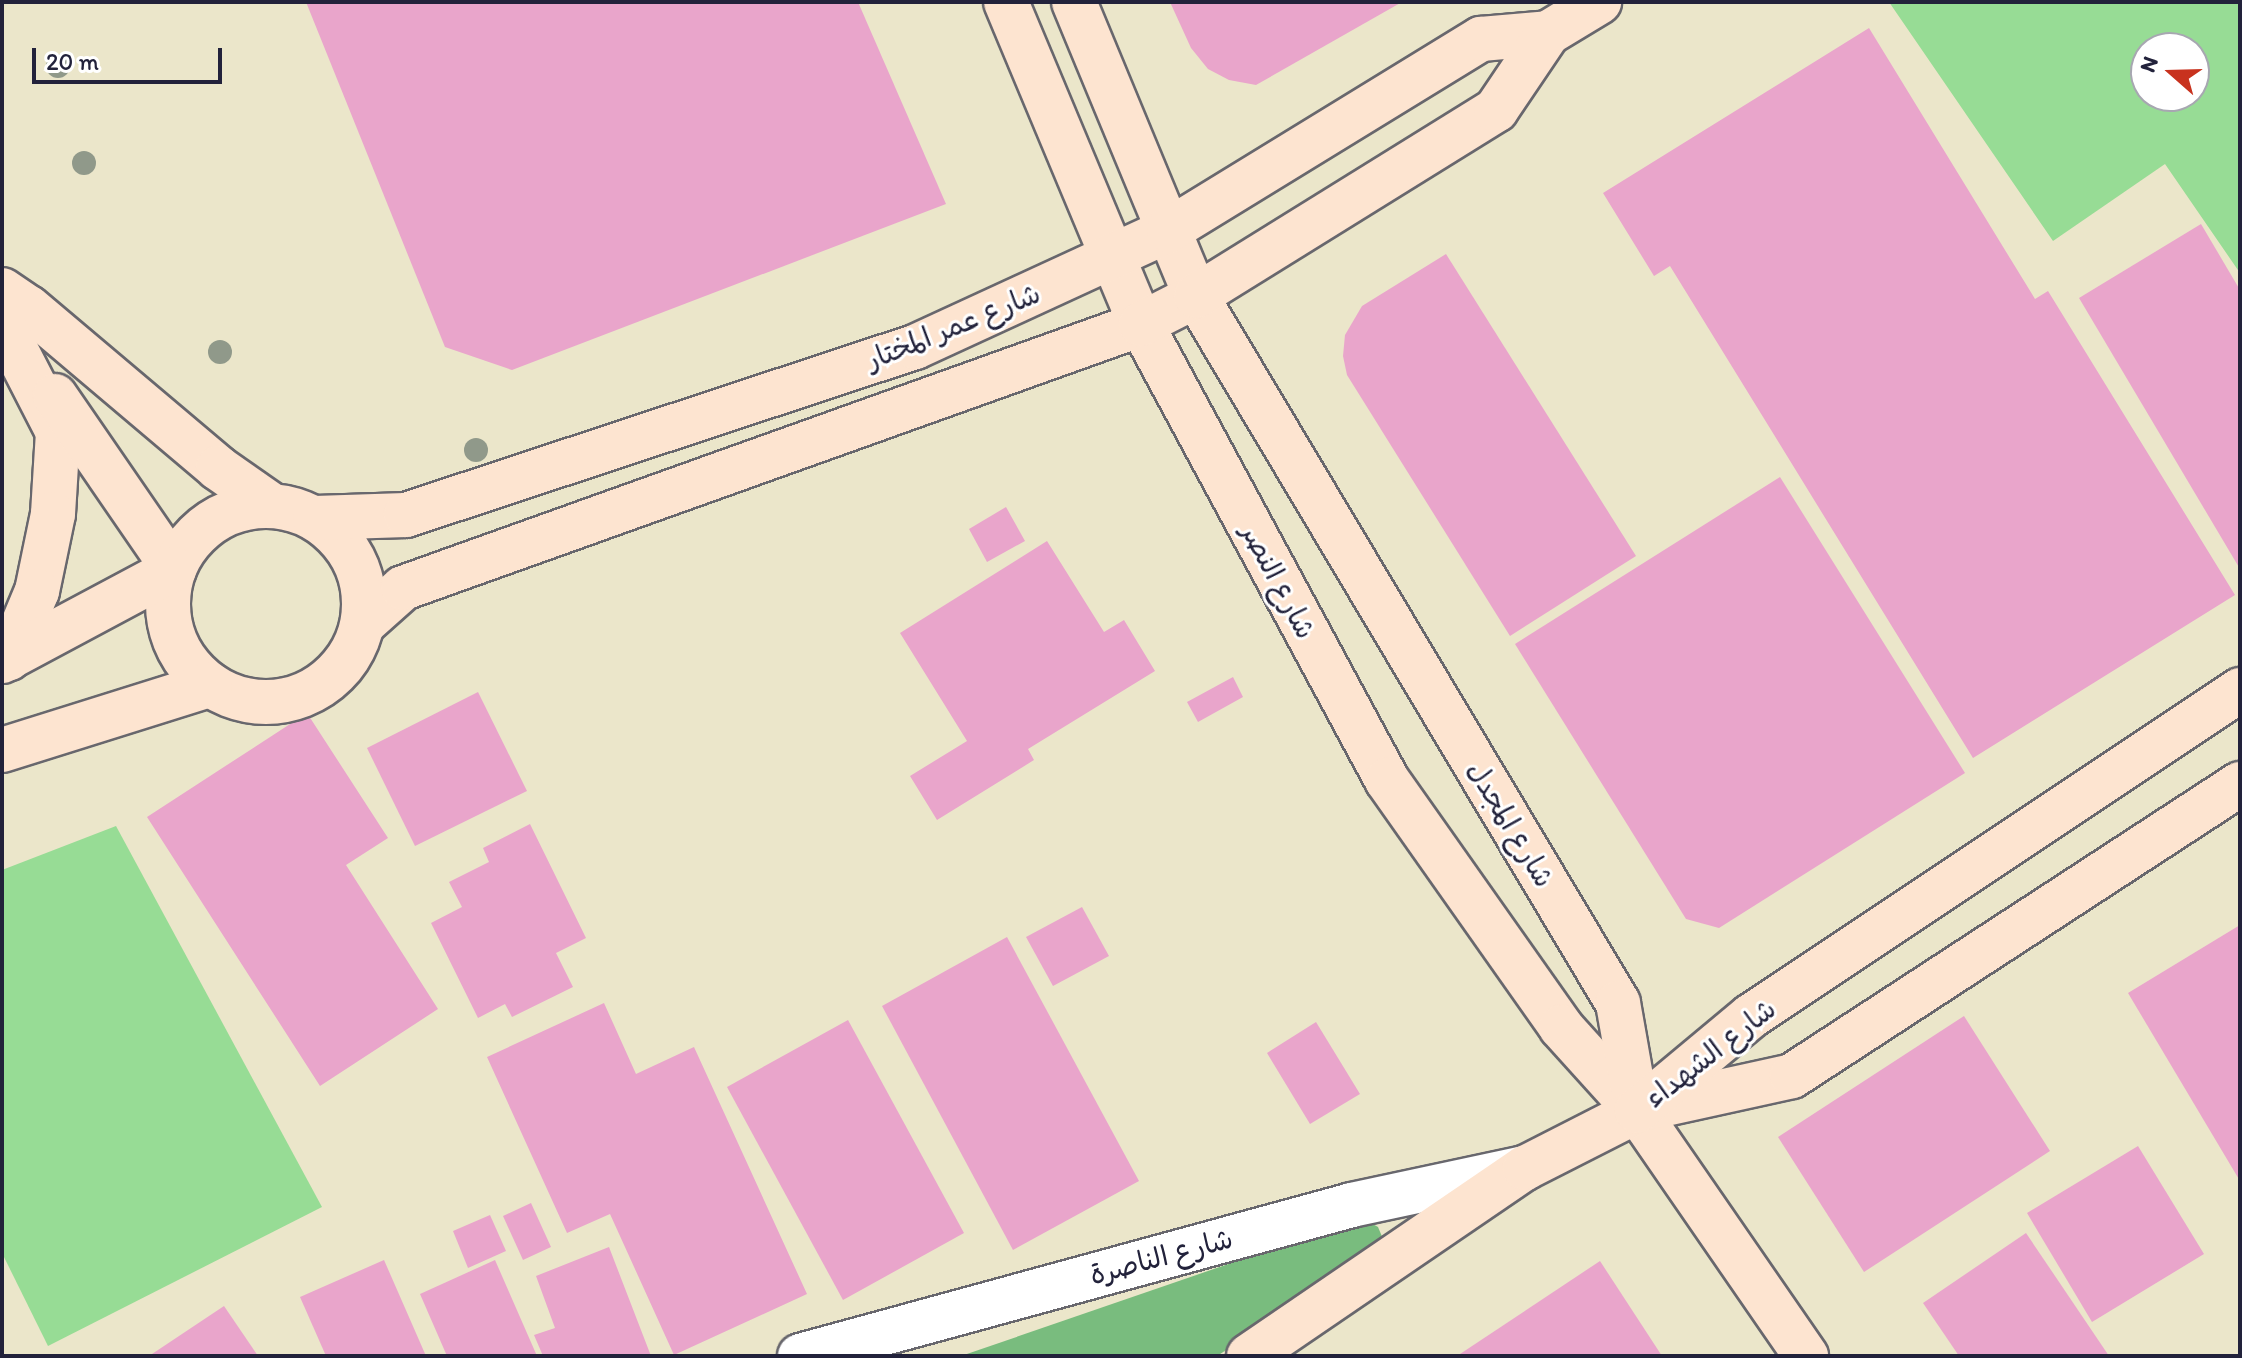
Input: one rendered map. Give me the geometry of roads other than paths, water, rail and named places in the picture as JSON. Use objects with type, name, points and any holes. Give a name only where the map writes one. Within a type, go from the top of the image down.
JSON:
[{"type":"main road","name":"شارع النصر","points":[[1006,2],[1111,259],[1141,324],[1387,780],[1561,1027],[1637,1111]]},
{"type":"main road","points":[[1074,2],[1196,296]]},
{"type":"main road","points":[[1548,33],[1599,2]]},
{"type":"main road","name":"شارع عمر المختار","points":[[315,518],[406,515],[915,347],[1169,230],[1481,39],[1548,33]]},
{"type":"main road","name":"شارع عمر المختار","points":[[364,623],[403,588],[1141,324],[1196,296],[1496,110],[1548,33]]},
{"type":"main road","points":[[2,290],[29,308],[218,468],[271,505],[315,518],[336,533],[356,560],[365,591],[364,623],[352,654],[331,680],[303,696],[271,703],[239,700],[210,685],[186,662],[171,633],[167,601],[174,569],[191,540],[215,519],[245,507],[271,505]]},
{"type":"main road","name":"شارع المجدل","points":[[1196,296],[1618,1003],[1637,1111],[1806,1356]]},
{"type":"main road","points":[[2,321],[174,569]]},
{"type":"main road","points":[[2,321],[58,432],[53,514],[37,591],[6,660]]},
{"type":"main road","points":[[6,660],[174,569]]},
{"type":"main road","points":[[2,750],[210,685]]},
{"type":"main road","name":"شارع الشهداء","points":[[1637,1111],[1751,1016],[2240,690]]},
{"type":"main road","name":"شارع الشهداء","points":[[1637,1111],[1792,1076],[2240,784]]},
{"type":"main road","points":[[1249,1356],[1525,1168],[1637,1111]]},
{"type":"street","name":"شارع الناصرة","points":[[800,1356],[1352,1205],[1525,1168]]}]
